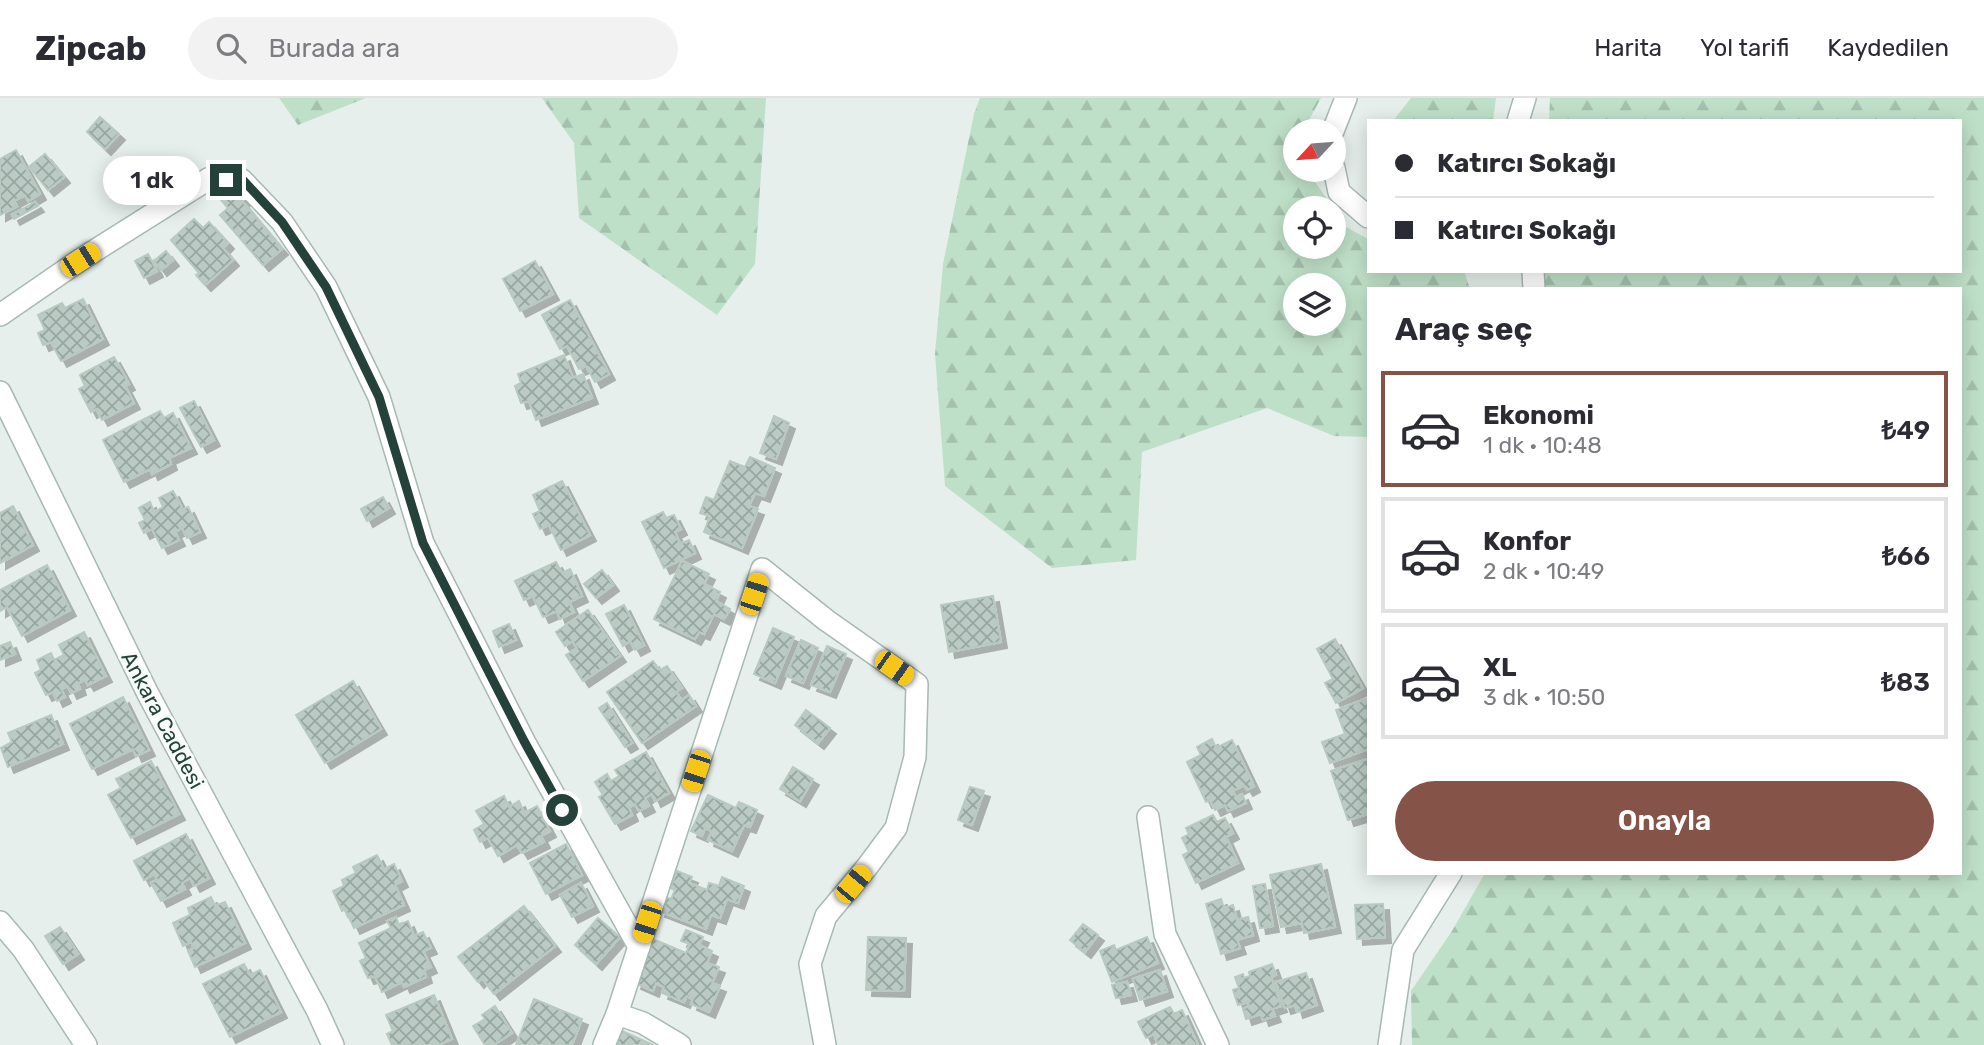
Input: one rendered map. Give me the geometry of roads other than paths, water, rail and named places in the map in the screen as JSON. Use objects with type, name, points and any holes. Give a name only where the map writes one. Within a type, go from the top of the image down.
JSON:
[{"type":"street","points":[[1338,119],[1346,98]]},
{"type":"street","points":[[1519,119],[1527,98]]},
{"type":"street","points":[[1527,98],[1530,119]]},
{"type":"street","points":[[0,314],[210,178],[243,180],[282,222],[326,287],[379,397],[423,543],[524,741],[639,947]]},
{"type":"street","points":[[1337,182],[1339,192],[1367,216]]},
{"type":"street","name":"Ankara Caddesi","points":[[0,391],[147,692],[317,1010],[333,1045]]},
{"type":"street","points":[[604,1045],[617,1014],[762,569],[826,620],[917,684],[915,757],[896,828],[826,916],[810,964],[825,1045]]},
{"type":"street","points":[[1148,817],[1165,934],[1218,1045]]},
{"type":"street","points":[[1389,1045],[1403,950],[1450,875]]},
{"type":"street","points":[[0,922],[23,949],[86,1045]]},
{"type":"street","points":[[617,1014],[643,1023],[680,1045]]}]
